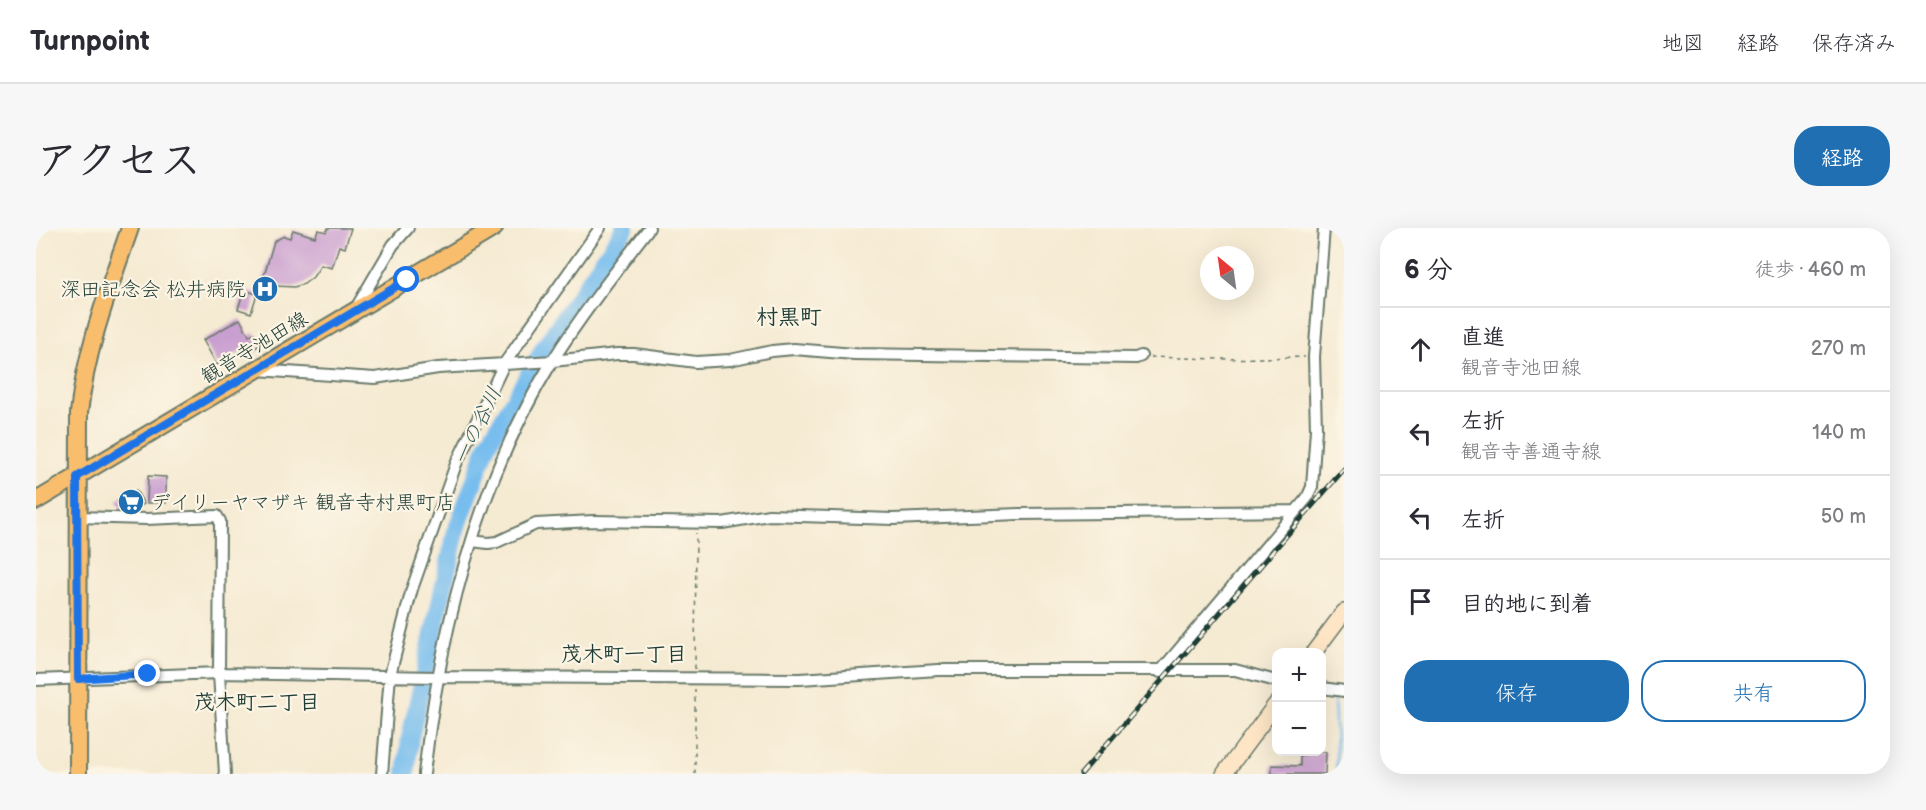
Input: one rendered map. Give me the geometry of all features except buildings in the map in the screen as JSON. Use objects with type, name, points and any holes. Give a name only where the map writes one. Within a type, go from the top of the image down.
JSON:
[{"type":"main road","points":[[78,774],[77,477],[79,412],[82,382],[98,322],[130,228]]},
{"type":"main road","name":"観音寺池田線","points":[[36,501],[494,228]]},
{"type":"main road","points":[[1317,648],[1344,612]]},
{"type":"main road","points":[[1224,774],[1272,709]]},
{"type":"street","points":[[355,311],[393,245],[408,228]]},
{"type":"street","points":[[382,774],[390,675],[411,589],[456,464],[504,364],[600,228]]},
{"type":"street","points":[[424,774],[437,677],[456,596],[481,513],[512,437],[553,361],[614,273],[649,228]]},
{"type":"street","points":[[1160,672],[1307,498],[1312,487],[1316,429],[1314,357],[1324,228]]},
{"type":"street","points":[[257,370],[375,378],[438,368],[634,354],[696,362],[730,360],[772,351],[795,349],[854,354],[1064,358],[1140,356]]},
{"type":"street","points":[[472,541],[496,542],[536,524],[593,521],[722,523],[769,515],[893,519],[1019,514],[1295,512]]},
{"type":"street","points":[[78,517],[146,519],[217,516],[220,521],[219,673],[225,774]]},
{"type":"street","points":[[36,680],[219,673],[695,680],[800,679],[938,670],[1160,672],[1235,670],[1272,680]]},
{"type":"street","points":[[1326,689],[1344,691]]},
{"type":"path","points":[[1140,356],[1221,359],[1314,357]]},
{"type":"path","points":[[695,774],[696,523]]},
{"type":"waterway","name":"一の谷川","points":[[406,774],[410,738],[456,531],[488,444],[547,343],[625,228]]},
{"type":"waterway","points":[[1334,694],[1337,774]]},
{"type":"railway","points":[[1081,774],[1344,469]]},
{"type":"place","name":"深田記念会 松井病院","points":[[265,289]]},
{"type":"place","name":"デイリーヤマザキ 観音寺村黒町店","points":[[131,502]]},
{"type":"district","name":"村黒町","points":[[789,316]]},
{"type":"district","name":"茂木町一丁目","points":[[624,654]]},
{"type":"district","name":"茂木町二丁目","points":[[257,702]]},
{"type":"route","points":[[148,674],[78,679],[77,477],[407,280]]}]
